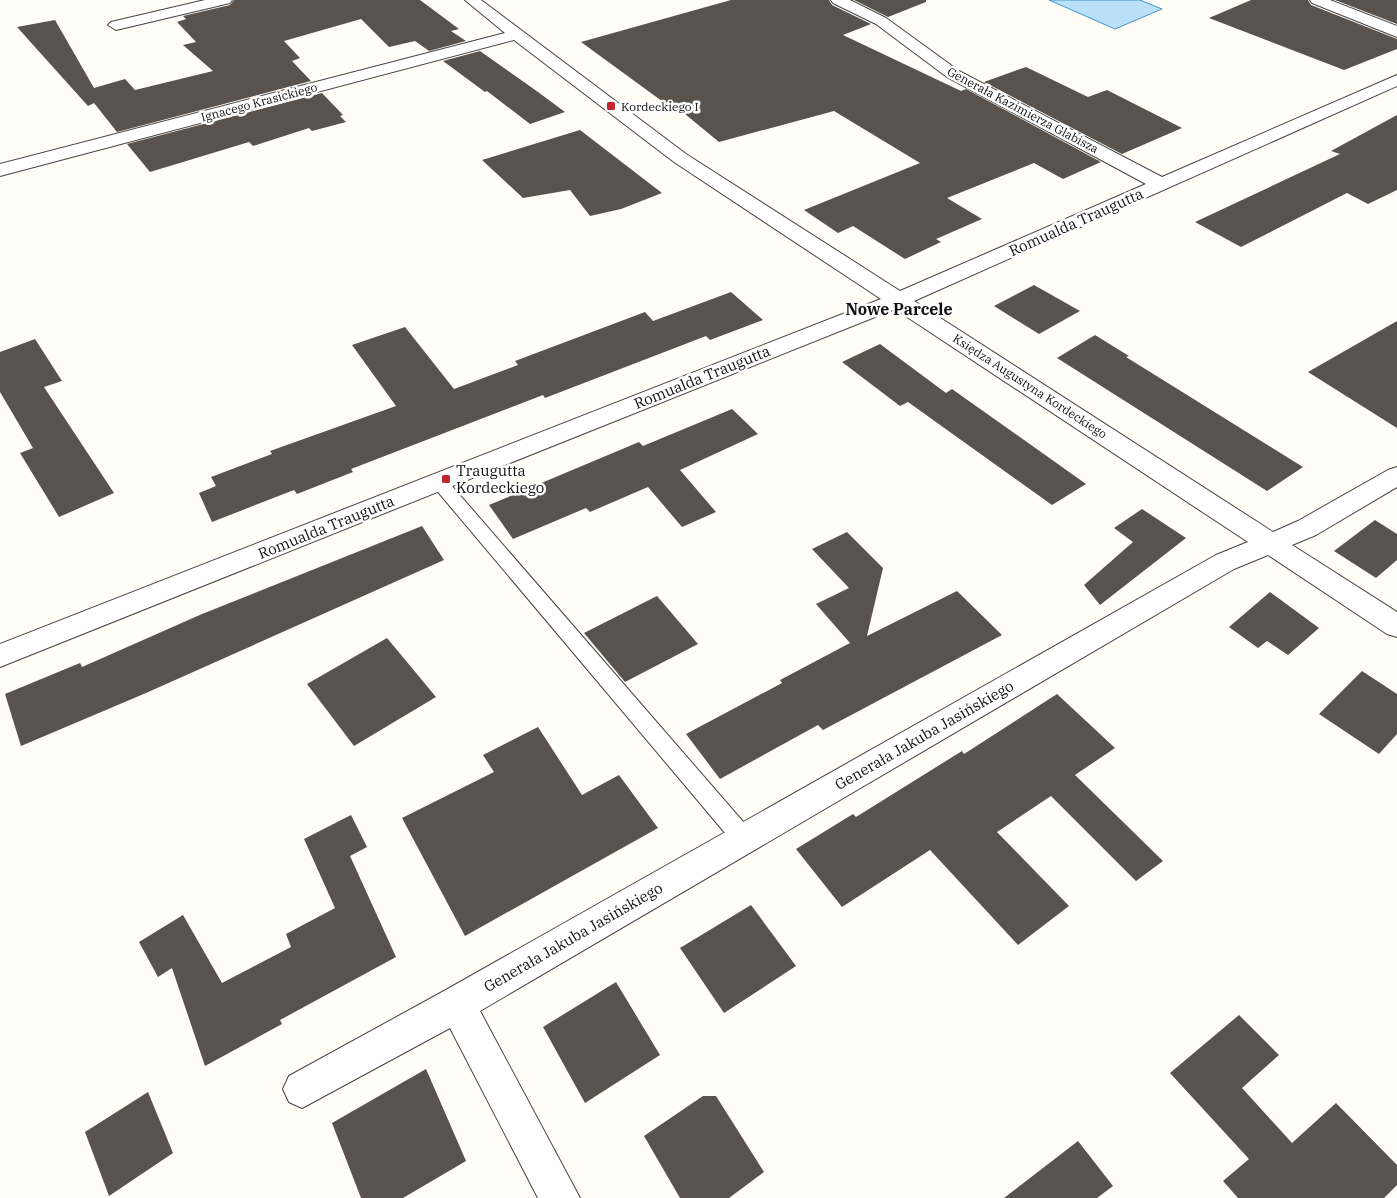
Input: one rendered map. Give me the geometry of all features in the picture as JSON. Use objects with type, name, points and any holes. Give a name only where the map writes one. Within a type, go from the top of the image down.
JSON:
[{"type":"street","points":[[116,25],[225,0]]},
{"type":"street","name":"Księdza Augustyna Kordeckiego","points":[[472,0],[673,153],[1397,626]]},
{"type":"street","name":"Generała Kazimierza Glabisza","points":[[838,0],[881,22],[953,74],[1161,184]]},
{"type":"street","points":[[1317,0],[1397,32]]},
{"type":"street","name":"Ignacego Krasickiego","points":[[0,170],[518,34]]},
{"type":"street","name":"Romualda Traugutta","points":[[0,656],[898,300],[1397,80]]},
{"type":"street","name":"Generała Jakuba Jasińskiego","points":[[302,1089],[457,1004],[1226,562],[1307,528],[1397,476]]},
{"type":"street","points":[[457,1004],[560,1198]]},
{"type":"lane","points":[[439,482],[744,839]]},
{"type":"water","points":[[1049,0],[1140,0],[1162,9],[1115,29]]},
{"type":"building","points":[[234,0],[420,0],[459,29],[451,31],[466,41],[429,51],[415,41],[389,47],[361,19],[284,41],[300,58],[292,61],[311,81],[117,132],[94,103],[88,106],[17,27],[55,20],[94,88],[125,79],[135,90],[213,71],[183,45],[196,42],[177,22],[186,19],[183,16],[230,5]]},
{"type":"building","points":[[731,0],[829,0],[832,5],[871,24],[843,35],[961,91],[966,89],[1101,162],[1063,179],[1034,163],[947,198],[982,219],[936,239],[941,242],[905,259],[853,226],[838,233],[804,210],[920,163],[834,111],[719,142],[685,114],[681,115],[581,42]]},
{"type":"building","points":[[854,0],[926,0],[926,2],[888,17]]},
{"type":"building","points":[[1251,0],[1308,0],[1311,5],[1397,39],[1397,49],[1344,70],[1209,18]]},
{"type":"building","points":[[1335,0],[1397,0],[1397,24]]},
{"type":"building","points":[[480,51],[565,112],[530,124],[487,91],[485,92],[443,61]]},
{"type":"building","points":[[1026,67],[1088,97],[1107,90],[1182,128],[1122,154],[984,82]]},
{"type":"building","points":[[322,93],[343,115],[340,116],[346,122],[312,131],[309,128],[253,146],[249,142],[150,172],[127,144]]},
{"type":"building","points":[[1397,115],[1397,190],[1368,204],[1347,193],[1241,247],[1195,222],[1340,154],[1331,151]]},
{"type":"building","points":[[580,130],[662,193],[621,209],[590,216],[570,190],[523,198],[482,160]]},
{"type":"building","points":[[1034,285],[1080,311],[1039,334],[994,306]]},
{"type":"building","points":[[731,292],[763,320],[710,340],[706,336],[545,398],[543,395],[351,469],[353,472],[297,494],[294,490],[212,522],[199,493],[216,486],[211,477],[272,454],[270,451],[396,406],[352,345],[405,327],[454,389],[518,365],[515,361],[645,312],[653,321]]},
{"type":"building","points":[[1397,321],[1397,428],[1308,372]]},
{"type":"building","points":[[1095,335],[1129,356],[1126,357],[1303,467],[1267,491],[1057,358]]},
{"type":"building","points":[[35,339],[62,381],[44,387],[114,493],[59,517],[20,453],[33,448],[0,392],[0,352]]},
{"type":"building","points":[[880,344],[946,393],[952,389],[1086,484],[1052,505],[908,402],[900,406],[842,362]]},
{"type":"building","points":[[732,409],[758,434],[680,470],[716,512],[682,527],[648,487],[590,512],[586,508],[513,539],[489,505],[639,442],[643,446]]},
{"type":"building","points":[[1142,509],[1186,538],[1100,605],[1084,585],[1133,542],[1114,528]]},
{"type":"building","points":[[1375,520],[1397,534],[1397,560],[1376,578],[1334,551]]},
{"type":"building","points":[[422,526],[444,560],[146,693],[21,746],[5,694],[80,663],[82,667],[202,614]]},
{"type":"building","points":[[847,532],[883,568],[867,636],[957,591],[1002,635],[823,730],[818,725],[720,779],[686,734],[782,683],[780,680],[850,643],[816,604],[849,588],[812,549]]},
{"type":"building","points":[[1270,592],[1319,628],[1288,655],[1267,641],[1258,648],[1229,627]]},
{"type":"building","points":[[657,596],[698,644],[625,682],[584,633]]},
{"type":"building","points":[[387,638],[436,697],[354,746],[307,684]]},
{"type":"building","points":[[1362,671],[1397,694],[1397,734],[1379,754],[1319,714]]},
{"type":"building","points":[[1057,694],[1115,748],[1075,775],[1163,861],[1136,881],[1051,796],[997,832],[1069,906],[1018,945],[930,850],[842,907],[796,849],[853,814],[856,817],[962,751],[964,754]]},
{"type":"building","points":[[538,727],[582,795],[619,775],[658,828],[465,936],[402,818],[494,772],[483,755]]},
{"type":"building","points":[[351,815],[367,847],[350,856],[396,957],[280,1020],[282,1024],[205,1066],[172,968],[158,977],[139,942],[183,915],[222,983],[291,947],[286,934],[335,908],[304,839]]},
{"type":"building","points":[[751,905],[796,966],[724,1013],[680,948]]},
{"type":"building","points":[[616,982],[660,1055],[585,1103],[543,1027]]},
{"type":"building","points":[[1239,1015],[1279,1055],[1242,1088],[1292,1143],[1336,1103],[1397,1165],[1397,1185],[1384,1198],[1238,1198],[1223,1181],[1249,1159],[1170,1073]]},
{"type":"building","points":[[426,1069],[466,1161],[403,1198],[361,1198],[332,1123]]},
{"type":"building","points":[[148,1092],[173,1153],[109,1196],[85,1132]]},
{"type":"building","points":[[703,1096],[716,1096],[764,1172],[729,1198],[680,1198],[644,1136]]},
{"type":"building","points":[[1078,1141],[1113,1186],[1097,1198],[1004,1198]]},
{"type":"place","name":"Kordeckiego I","points":[[611,106]]},
{"type":"place","name":"Traugutta Kordeckiego","points":[[446,479]]},
{"type":"district","name":"Nowe Parcele","points":[[899,309]]}]
